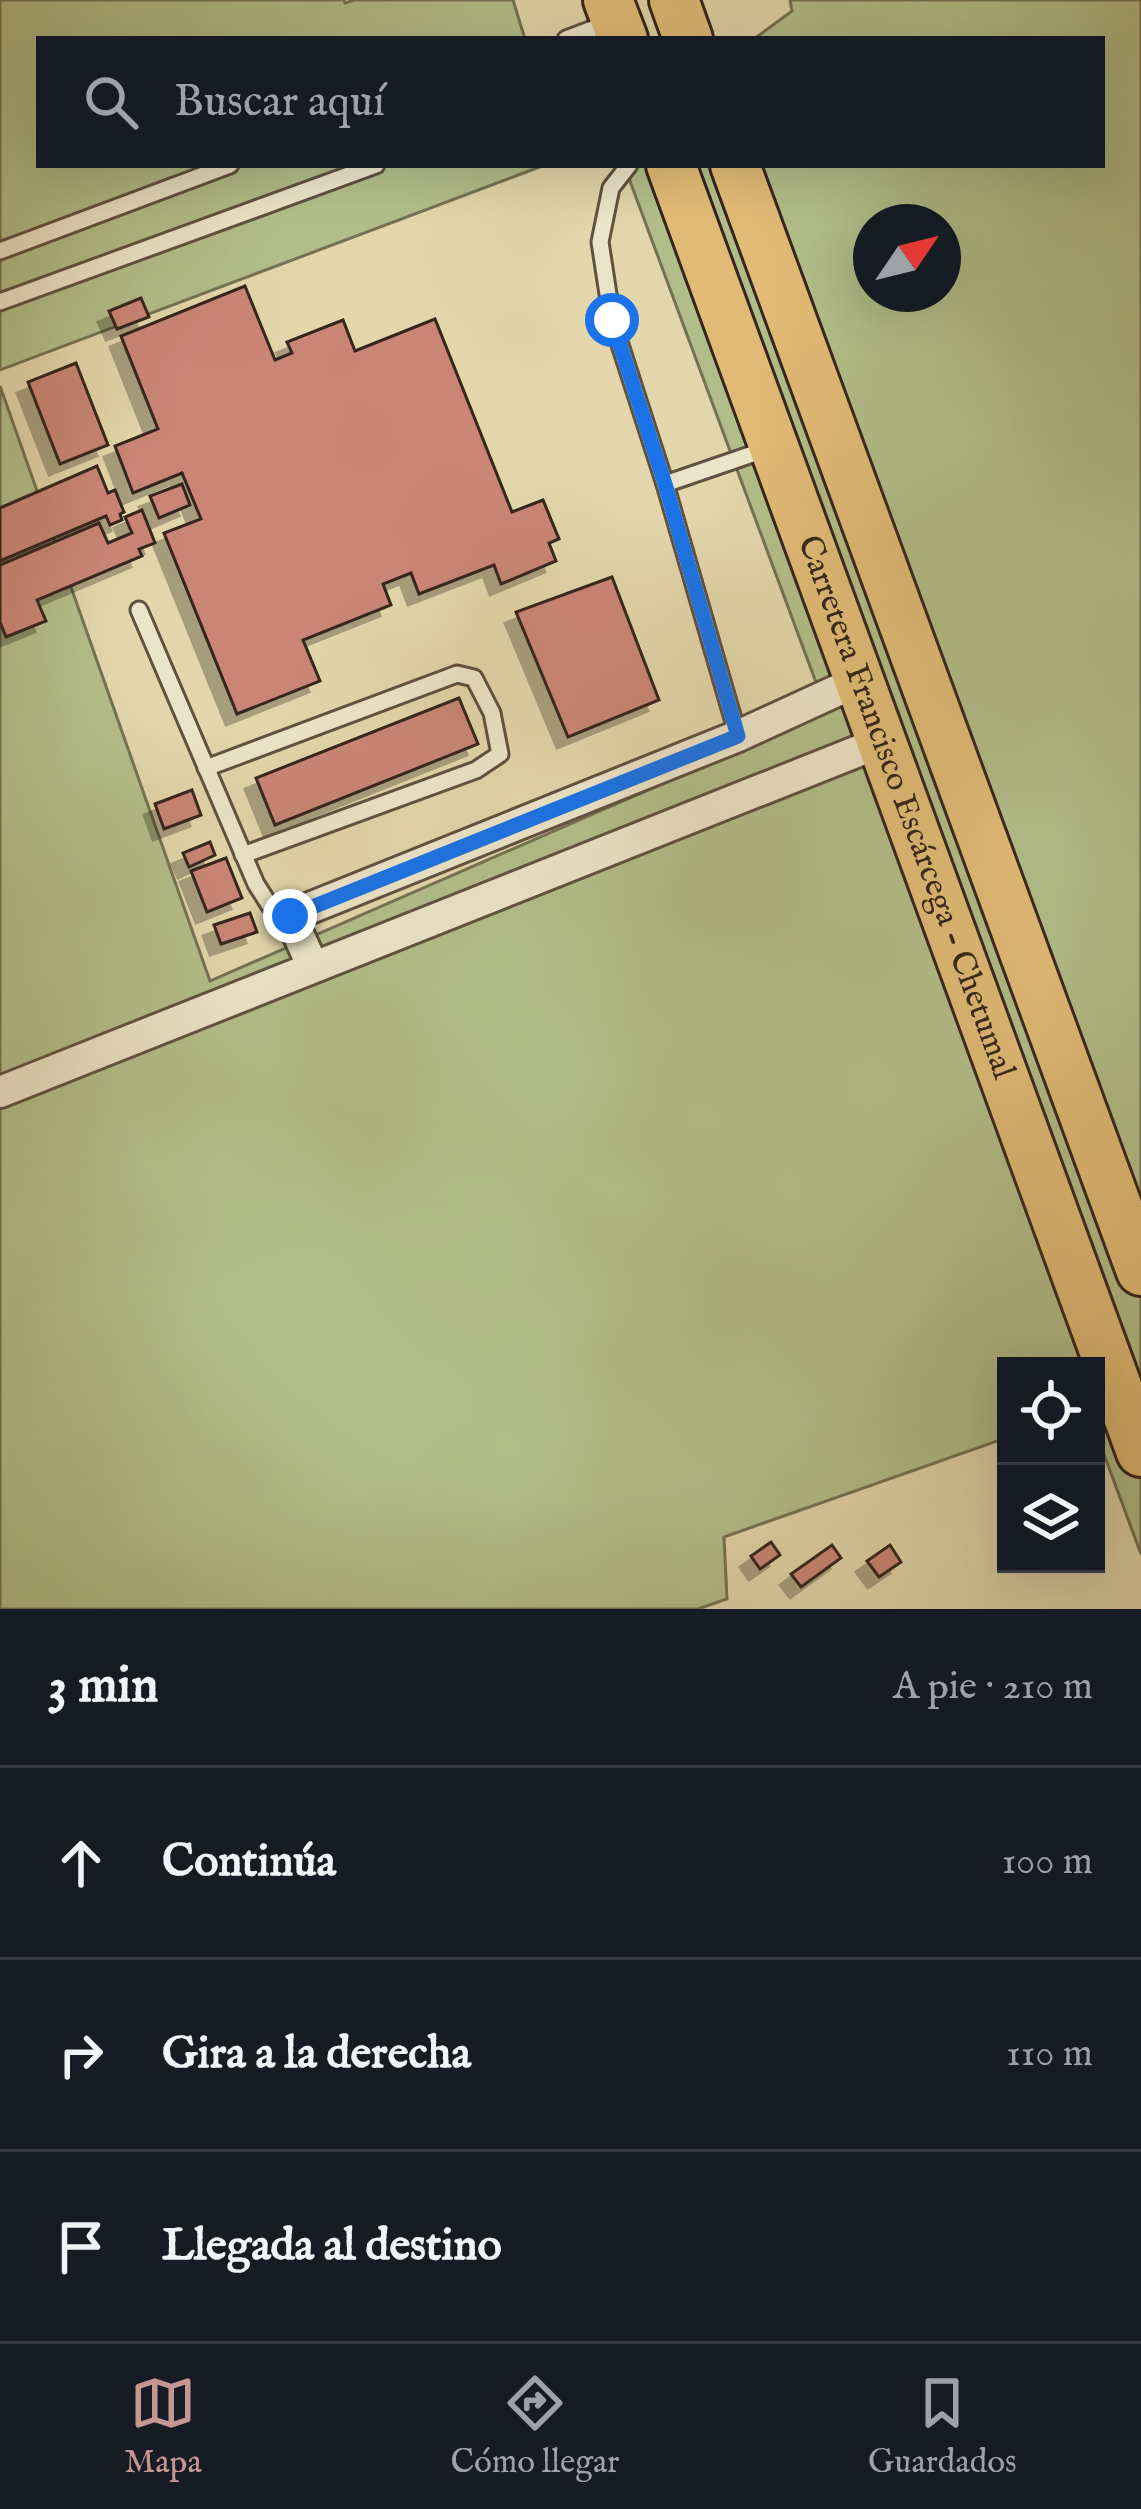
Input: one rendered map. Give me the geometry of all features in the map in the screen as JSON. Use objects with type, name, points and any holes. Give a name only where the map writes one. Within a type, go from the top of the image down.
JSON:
[{"type":"highway","points":[[674,0],[687,36]]},
{"type":"highway","name":"Carretera Francisco Escárcega - Chetumal","points":[[672,168],[1141,1452]]},
{"type":"highway","name":"Carretera Francisco Escárcega - Chetumal","points":[[735,168],[1141,1271]]},
{"type":"highway","points":[[969,982],[1026,958]]},
{"type":"street","points":[[314,967],[290,916],[738,736],[858,682]]},
{"type":"street","points":[[0,1092],[880,742]]},
{"type":"lane","points":[[574,36],[616,20]]},
{"type":"lane","points":[[0,251],[222,168]]},
{"type":"lane","points":[[0,302],[368,168]]},
{"type":"lane","points":[[627,168],[611,188],[600,242],[612,320],[738,736]]},
{"type":"lane","points":[[665,484],[773,447]]},
{"type":"lane","points":[[139,610],[243,855],[270,906],[290,916]]},
{"type":"lane","points":[[206,768],[457,674],[474,678],[492,713],[500,754],[476,770],[243,855]]},
{"type":"green space","points":[[0,0],[513,0],[524,36],[36,36],[36,168],[537,168],[0,370]]},
{"type":"green space","points":[[790,0],[1141,0],[1141,1554],[1105,1457],[1105,1357],[997,1357],[997,1441],[724,1537],[727,1599],[698,1609],[0,1609],[0,386],[210,981],[827,712],[625,168],[1105,168],[1105,36],[758,36],[792,11]]},
{"type":"building","points":[[245,286],[275,360],[292,353],[287,342],[343,320],[355,351],[435,319],[512,512],[543,500],[559,539],[549,543],[556,561],[501,584],[494,565],[419,594],[411,573],[383,584],[391,605],[303,640],[320,681],[237,714],[164,533],[201,519],[182,473],[133,493],[115,446],[158,429],[121,336]]},
{"type":"building","points":[[141,298],[149,317],[117,329],[109,311]]},
{"type":"building","points":[[76,363],[108,445],[60,464],[28,382]]},
{"type":"building","points":[[97,466],[108,493],[115,490],[124,512],[122,520],[110,525],[106,516],[0,561],[0,508]]},
{"type":"building","points":[[182,484],[190,505],[159,518],[150,496]]},
{"type":"building","points":[[142,510],[155,543],[139,549],[142,556],[37,600],[46,621],[6,637],[0,622],[0,565],[99,523],[108,543],[132,533],[125,517]]},
{"type":"building","points":[[612,577],[659,700],[568,737],[516,612]]},
{"type":"building","points":[[459,698],[478,744],[275,825],[256,778]]},
{"type":"building","points":[[192,790],[201,815],[164,829],[155,804]]},
{"type":"building","points":[[210,842],[215,855],[189,867],[183,853]]},
{"type":"building","points":[[226,858],[242,898],[207,912],[191,871]]},
{"type":"building","points":[[250,913],[257,932],[221,944],[214,925]]},
{"type":"building","points":[[771,1542],[780,1555],[760,1569],[751,1556]]},
{"type":"building","points":[[832,1545],[841,1558],[801,1587],[791,1574]]},
{"type":"building","points":[[890,1545],[901,1562],[879,1577],[867,1561]]},
{"type":"route","points":[[290,916],[738,736],[612,320]]}]
